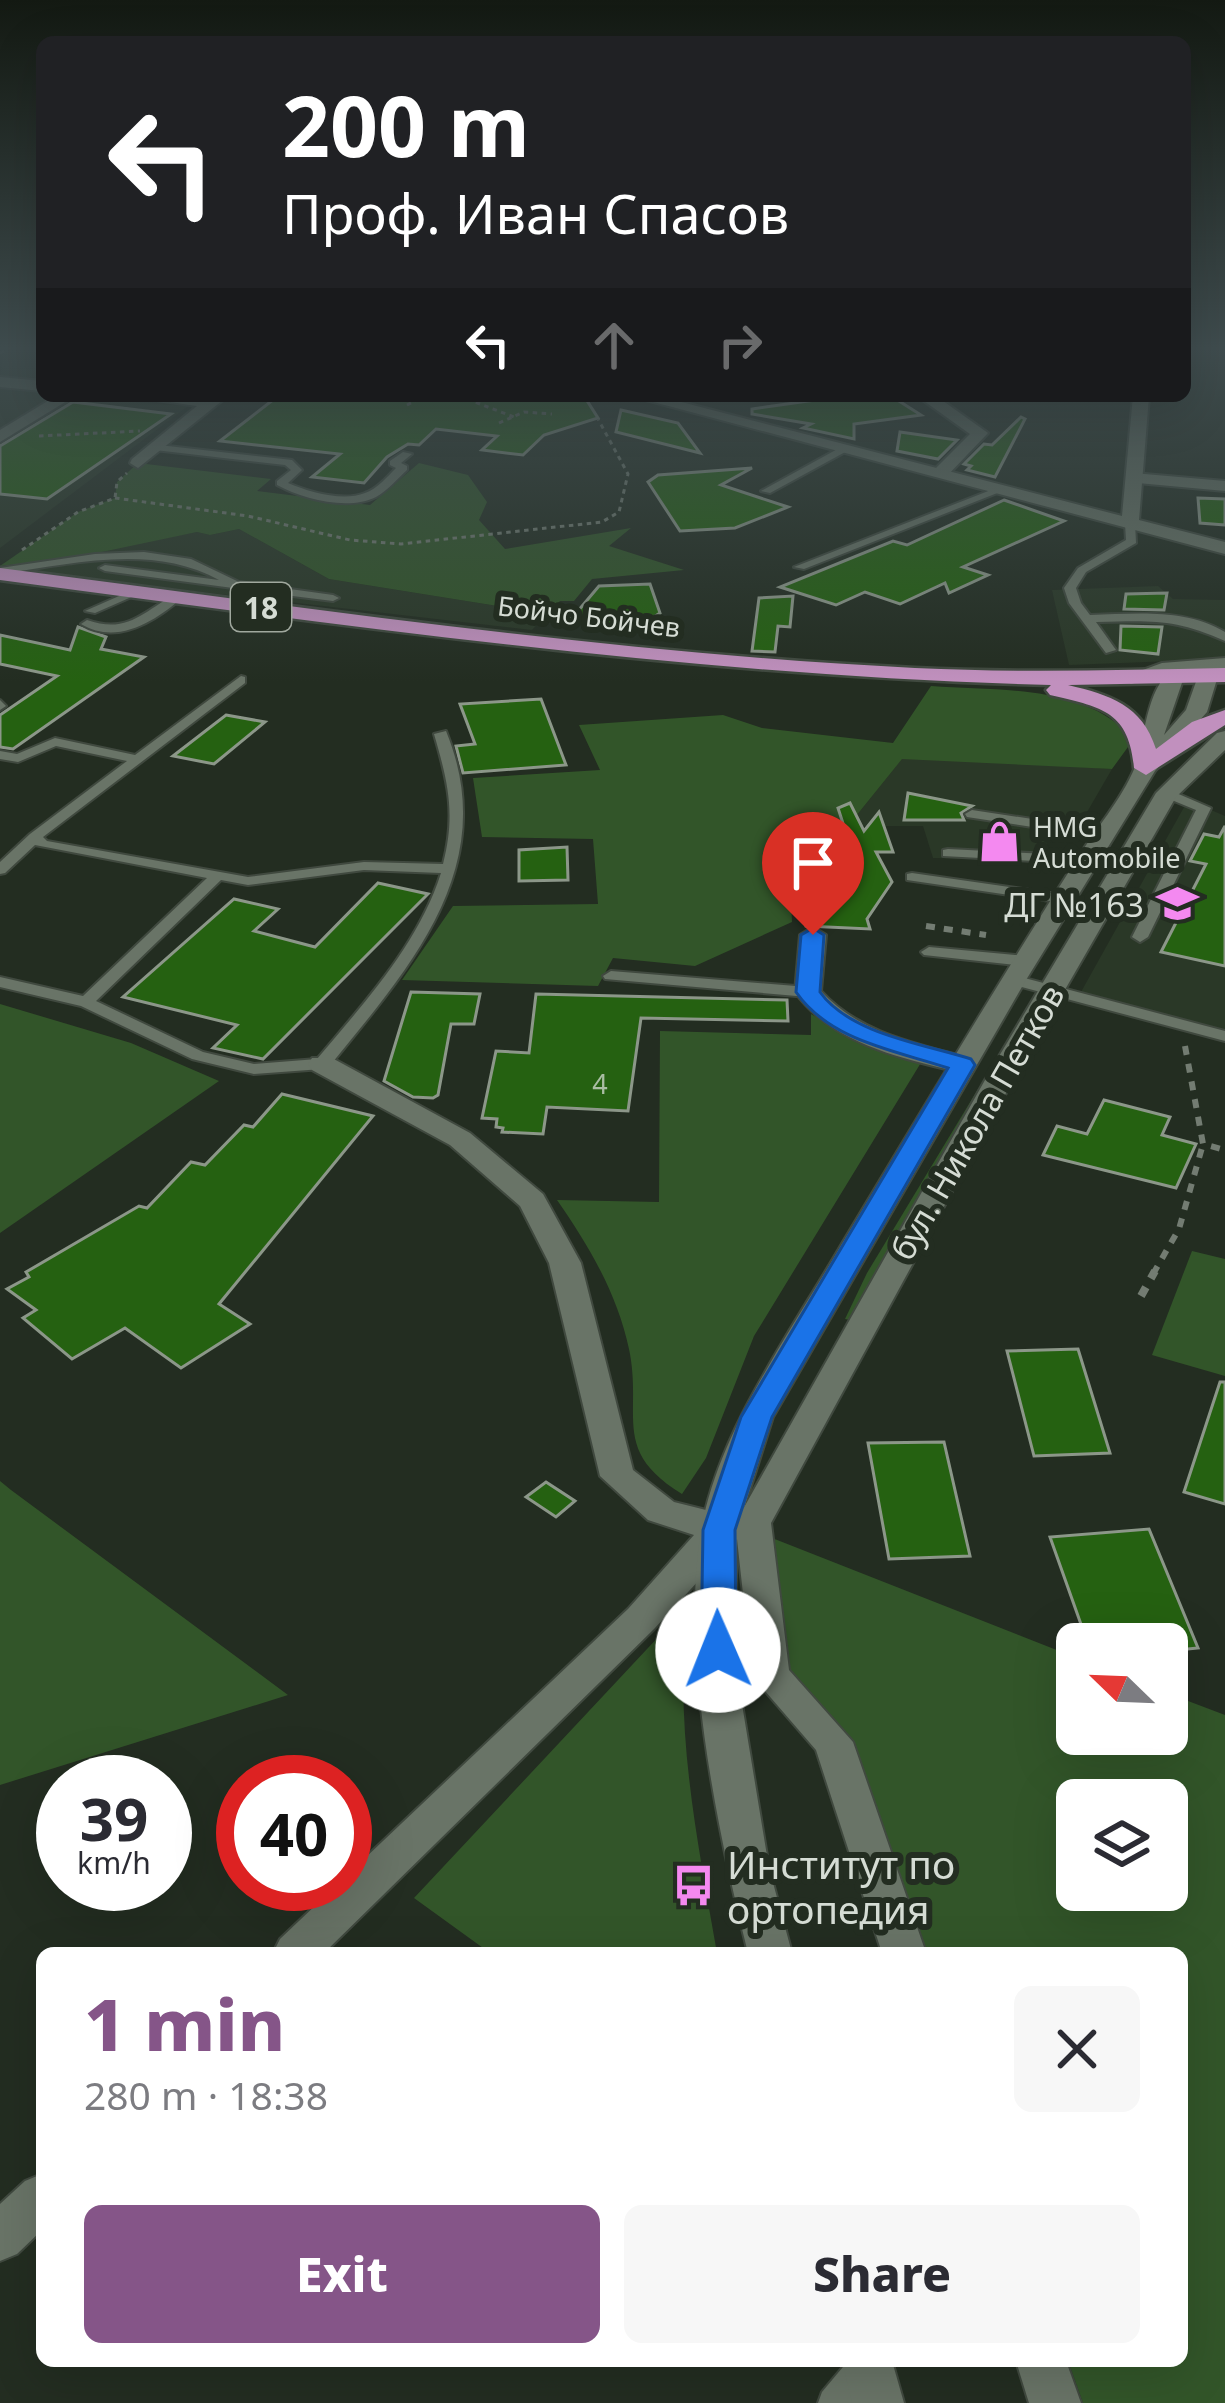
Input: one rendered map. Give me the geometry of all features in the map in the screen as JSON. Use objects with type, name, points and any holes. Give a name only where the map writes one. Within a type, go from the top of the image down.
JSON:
[{"type":"highway","name":"Бойчо Бойчев","points":[[0,572],[659,656],[979,676],[1174,677]]},
{"type":"highway","name":"18","points":[[1174,677],[1219,672]]},
{"type":"highway","points":[[979,676],[1103,702],[1137,725],[1145,738],[1146,768]]},
{"type":"highway","points":[[1146,768],[1200,728],[1225,716]]},
{"type":"street","points":[[138,463],[144,458]]},
{"type":"street","points":[[878,458],[1225,548]]},
{"type":"street","points":[[939,474],[958,458]]},
{"type":"street","points":[[1120,520],[1121,458]]},
{"type":"street","points":[[1121,470],[1124,458]]},
{"type":"street","points":[[1121,470],[1225,486]]},
{"type":"street","points":[[1131,678],[1162,669],[1219,672]]},
{"type":"street","name":"бул. Никола Петков","points":[[768,1947],[748,1868],[720,1686],[736,1526],[767,1397],[1064,898],[1146,768],[1196,712],[1219,672]]},
{"type":"street","name":"бул. Никола Петков","points":[[1146,768],[1156,721],[1174,677]]},
{"type":"street","name":"бул. Никола Петков","points":[[736,1526],[1167,793],[1225,738]]},
{"type":"street","points":[[813,935],[808,992],[818,1006],[850,1028],[962,1065]]},
{"type":"street","points":[[322,1064],[460,1138],[532,1202],[566,1263],[617,1476],[661,1510],[736,1526]]},
{"type":"street","points":[[301,1947],[736,1526]]},
{"type":"street","points":[[736,1526],[770,1676],[833,1742],[902,1947]]},
{"type":"street","points":[[0,2237],[36,2203]]},
{"type":"street","points":[[869,2367],[878,2403]]},
{"type":"street","points":[[1043,2367],[1055,2403]]},
{"type":"lane","points":[[252,458],[288,462],[297,470],[281,483],[290,490],[357,498],[369,496],[403,468],[394,463],[401,458]]},
{"type":"lane","points":[[766,490],[826,458]]},
{"type":"lane","points":[[800,567],[1000,490]]},
{"type":"lane","points":[[1110,650],[1070,588],[1082,570],[1127,547],[1133,536],[1120,520]]},
{"type":"lane","points":[[0,572],[70,563],[333,598]]},
{"type":"lane","points":[[241,587],[268,608]]},
{"type":"lane","points":[[139,591],[89,618],[117,629],[138,625],[178,596]]},
{"type":"lane","points":[[1086,619],[1159,618],[1210,626],[1225,637]]},
{"type":"lane","points":[[0,870],[35,837],[241,680]]},
{"type":"lane","points":[[0,982],[86,1002],[198,1056],[254,1070],[322,1064],[387,983],[447,889],[458,802],[441,734]]},
{"type":"lane","points":[[0,754],[18,758],[55,742],[137,759]]},
{"type":"lane","points":[[1141,937],[1204,808],[1167,793]]},
{"type":"lane","points":[[972,814],[1105,834]]},
{"type":"lane","points":[[35,837],[42,844],[248,881],[364,866],[448,869]]},
{"type":"lane","points":[[948,853],[1088,860]]},
{"type":"lane","points":[[86,1002],[217,876]]},
{"type":"lane","points":[[912,877],[1064,898]]},
{"type":"lane","points":[[929,952],[1019,971],[1052,989],[1225,1036]]},
{"type":"lane","points":[[611,976],[808,992]]},
{"type":"lane","points":[[832,2403],[862,2367]]},
{"type":"path","points":[[20,551],[78,512],[115,498],[248,516],[350,540],[401,544],[602,522],[619,512],[628,474],[619,458]]},
{"type":"path","points":[[115,498],[117,482],[138,463]]},
{"type":"path","points":[[1141,1296],[1179,1229],[1203,1144],[1180,1023]]},
{"type":"path","points":[[1203,1144],[1225,1150]]},
{"type":"shaded area","points":[[0,458],[119,458],[0,548]]},
{"type":"shaded area","points":[[239,529],[329,579],[547,614],[532,630],[2,569],[197,532],[210,535]]},
{"type":"shaded area","points":[[1158,586],[1173,599],[1225,600],[1225,659],[1069,665],[1052,590]]},
{"type":"shaded area","points":[[904,756],[1112,769],[1079,826],[1056,826],[1039,860],[933,858],[923,826],[848,826]]},
{"type":"shaded area","name":"ДГ №163","points":[[1188,800],[1225,816],[1225,1032],[1081,992]]},
{"type":"green space","points":[[138,463],[271,479],[257,491],[370,505],[419,463],[468,475],[487,502],[479,520],[505,549],[631,528],[609,546],[684,570],[592,579],[574,601],[560,601],[547,614],[329,579],[239,529],[0,566],[78,512],[115,498],[117,482]]},
{"type":"green space","points":[[931,686],[1061,698],[1108,717],[1128,733],[1128,747],[1112,769],[902,759],[848,826],[789,853],[792,922],[695,966],[613,958],[598,986],[402,980],[453,906],[598,904],[593,839],[482,837],[473,778],[600,770],[579,725],[723,715],[762,728],[893,743]]},
{"type":"green space","points":[[1036,993],[1043,995],[855,1321],[845,1319],[867,1273]]},
{"type":"green space","points":[[0,1004],[131,1043],[219,1081],[0,1233]]},
{"type":"green space","points":[[811,1014],[855,1038],[922,1061],[754,1336],[706,1458],[682,1494],[645,1462],[637,1446],[624,1328],[600,1271],[557,1200],[659,1202],[660,1031],[811,1035]]},
{"type":"green space","points":[[1192,1251],[1225,1259],[1225,1376],[1152,1355]]},
{"type":"green space","points":[[0,1481],[288,1695],[96,1755],[36,1755],[36,1774],[0,1785]]},
{"type":"green space","points":[[767,1536],[1056,1650],[1056,1755],[1188,1755],[1188,1701],[1225,1715],[1225,2403],[1083,2403],[1070,2367],[1188,2367],[1188,1947],[922,1947],[846,1732],[781,1662]]},
{"type":"green space","points":[[674,1628],[685,1638],[687,1757],[716,1947],[482,1947],[414,1898],[662,1633]]},
{"type":"building","points":[[0,458],[107,458],[47,499],[0,494]]},
{"type":"building","points":[[335,458],[386,458],[364,483],[312,477]]},
{"type":"building","points":[[970,458],[1005,458],[995,477],[967,470],[971,466],[964,464]]},
{"type":"building","points":[[752,468],[721,485],[788,507],[735,528],[680,531],[648,482],[658,475]]},
{"type":"building","points":[[1198,498],[1225,499],[1225,525],[1200,523]]},
{"type":"building","points":[[1004,500],[1064,521],[963,567],[988,575],[949,593],[945,583],[900,604],[865,592],[836,605],[780,587],[893,541],[907,545]]},
{"type":"building","points":[[650,584],[660,613],[635,629],[572,618],[599,586]]},
{"type":"building","points":[[1167,593],[1164,610],[1124,609],[1126,594]]},
{"type":"building","points":[[793,596],[790,627],[778,626],[775,652],[752,651],[759,598]]},
{"type":"building","points":[[1121,626],[1162,627],[1158,654],[1120,650]]},
{"type":"building","points":[[78,627],[106,637],[101,649],[144,657],[13,749],[0,747],[0,715],[57,676],[0,664],[0,635],[70,650]]},
{"type":"building","points":[[541,699],[566,765],[463,773],[456,746],[475,744],[460,704]]},
{"type":"building","points":[[226,715],[265,722],[214,764],[173,756]]},
{"type":"building","points":[[908,793],[972,806],[961,813],[964,820],[904,820]]},
{"type":"building","points":[[850,803],[864,831],[879,812],[893,852],[876,852],[892,882],[867,919],[870,929],[806,926],[802,908],[820,907],[807,860],[853,854],[847,853],[851,848],[838,808]]},
{"type":"building","points":[[1225,826],[1225,966],[1161,952],[1206,864],[1190,861],[1204,834],[1219,837]]},
{"type":"building","points":[[567,847],[568,880],[519,881],[519,850]]},
{"type":"building","points":[[378,883],[428,894],[263,1059],[213,1048],[237,1025],[123,997],[234,899],[278,909],[254,931],[315,947]]},
{"type":"building","points":[[411,992],[480,994],[474,1024],[451,1024],[438,1095],[433,1098],[413,1097],[384,1081]]},
{"type":"building","points":[[536,994],[787,1000],[788,1021],[641,1018],[628,1111],[547,1107],[543,1134],[502,1132],[503,1128],[496,1127],[497,1119],[482,1118],[496,1051],[529,1053]]},
{"type":"building","points":[[282,1094],[373,1116],[219,1304],[250,1324],[181,1368],[125,1328],[72,1359],[23,1318],[36,1310],[7,1289],[29,1277],[26,1272],[139,1206],[147,1208],[191,1162],[205,1165],[244,1125],[253,1127]]},
{"type":"building","points":[[1104,1100],[1170,1117],[1162,1135],[1196,1144],[1176,1188],[1043,1155],[1057,1126],[1087,1134]]},
{"type":"building","points":[[1078,1349],[1110,1453],[1034,1456],[1007,1351]]},
{"type":"building","points":[[1220,1382],[1225,1382],[1225,1504],[1184,1492]]},
{"type":"building","points":[[944,1442],[970,1556],[889,1559],[868,1443]]},
{"type":"building","points":[[546,1482],[575,1501],[556,1517],[526,1497]]},
{"type":"building","points":[[1149,1529],[1188,1623],[1081,1623],[1050,1537]]},
{"type":"building","points":[[1188,1624],[1198,1648],[1188,1649]]},
{"type":"place","name":"HMG Automobile","points":[[999,842]]},
{"type":"place","name":"ДГ №163","points":[[1178,904]]},
{"type":"place","name":"Институт по ортопедия","points":[[693,1885]]},
{"type":"route","points":[[718,1650],[719,1530],[756,1417],[962,1065],[850,1028],[818,1006],[808,992],[813,935]]}]
